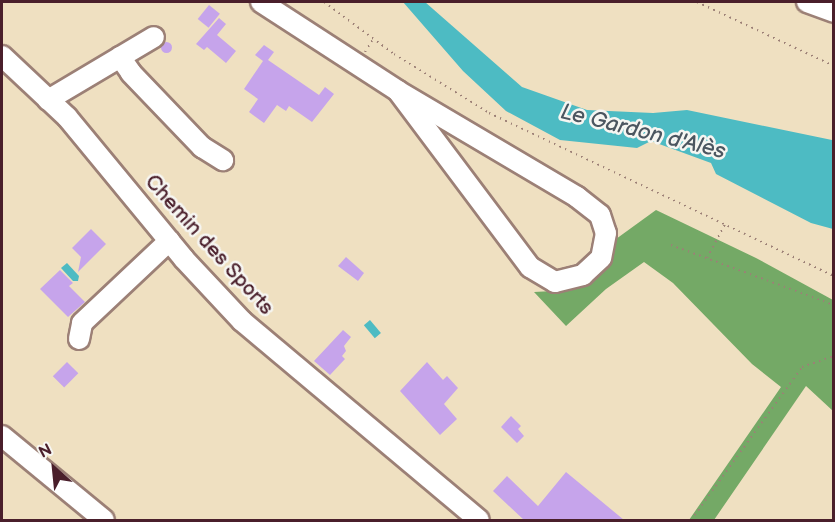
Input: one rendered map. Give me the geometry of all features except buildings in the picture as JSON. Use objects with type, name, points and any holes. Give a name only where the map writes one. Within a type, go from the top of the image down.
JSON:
[{"type":"street","points":[[261,2],[398,91],[577,197],[600,215],[606,233],[601,258],[583,275],[555,282],[530,267],[398,91]]},
{"type":"street","points":[[807,2],[834,12]]},
{"type":"street","points":[[48,100],[154,37]]},
{"type":"street","name":"Chemin des Sports","points":[[2,56],[67,117],[169,241],[242,321],[479,520]]},
{"type":"street","points":[[120,57],[130,73],[202,147],[223,160]]},
{"type":"street","points":[[79,339],[82,323],[169,241]]},
{"type":"street","points":[[2,436],[104,520]]},
{"type":"path","points":[[324,2],[394,54],[489,113],[834,276]]},
{"type":"path","points":[[697,2],[834,66]]},
{"type":"path","points":[[707,258],[724,224]]},
{"type":"path","points":[[671,245],[834,305]]},
{"type":"path","points":[[691,520],[802,367],[834,356]]},
{"type":"green space","points":[[656,210],[756,258],[833,300],[833,411],[806,386],[714,520],[689,520],[781,387],[752,364],[673,283],[644,262],[606,289],[566,326],[534,292],[573,290],[598,274],[616,239]]},
{"type":"water","name":"Le Gardon d'Alès","points":[[403,2],[425,2],[522,87],[587,110],[653,113],[687,110],[832,140],[833,229],[811,223],[716,174],[711,163],[651,141],[637,148],[560,140],[506,111],[463,71]]},
{"type":"water","points":[[67,263],[79,276],[78,281],[73,281],[61,268]]},
{"type":"water","points":[[370,320],[381,333],[375,338],[364,325]]}]
